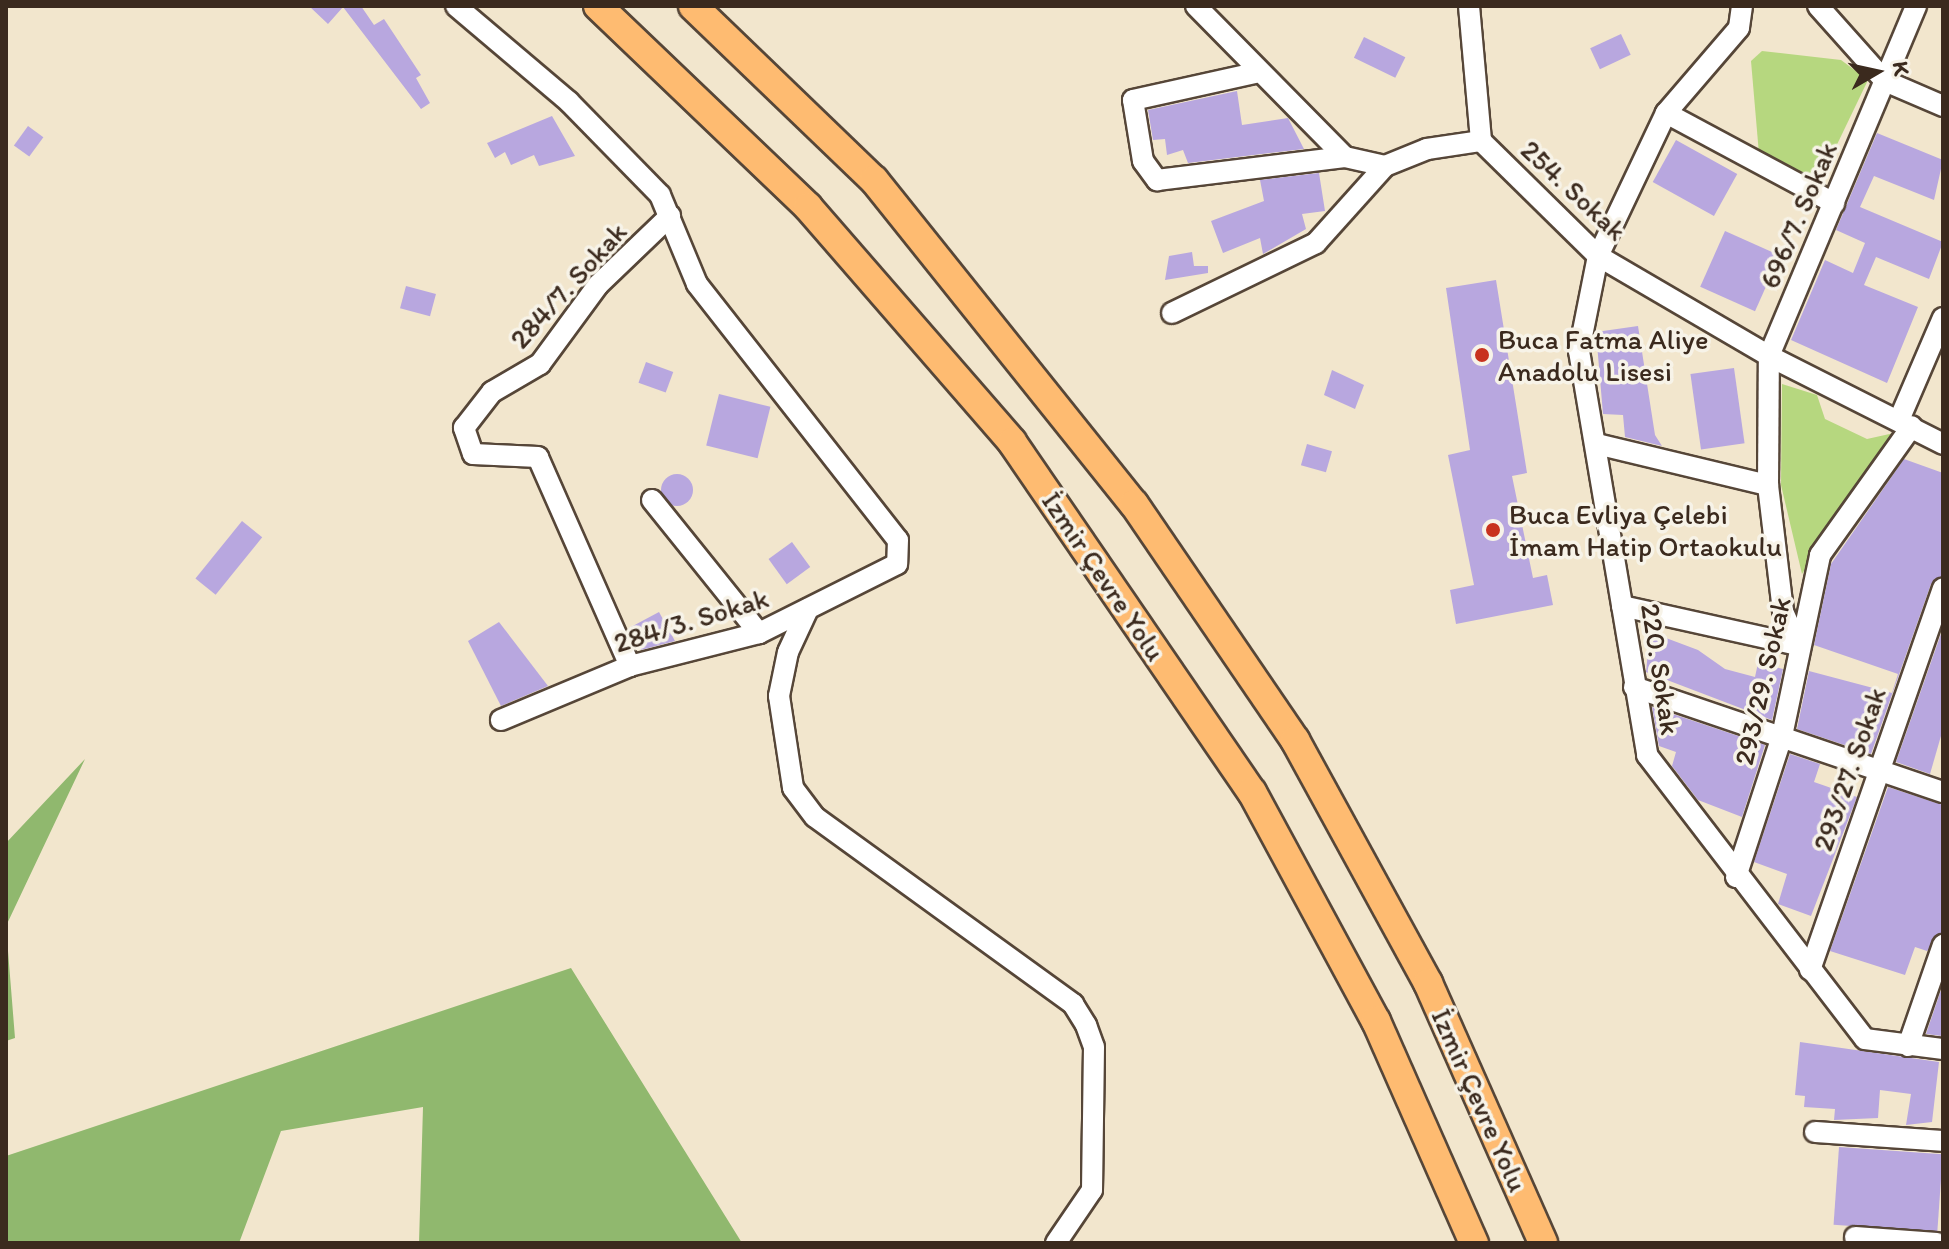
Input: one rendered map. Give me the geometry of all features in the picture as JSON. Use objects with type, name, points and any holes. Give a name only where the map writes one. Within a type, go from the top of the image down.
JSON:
[{"type":"highway","name":"İzmir Çevre Yolu","points":[[598,6],[808,207],[1012,442],[1252,792],[1376,1021],[1474,1243]]},
{"type":"highway","name":"İzmir Çevre Yolu","points":[[693,6],[874,180],[1134,504],[1310,767],[1428,983],[1543,1243]]},
{"type":"street","points":[[456,6],[621,152],[670,216]]},
{"type":"street","points":[[1196,6],[1255,73],[1345,157]]},
{"type":"street","points":[[1469,6],[1481,141]]},
{"type":"street","name":"220. Sokak","points":[[1742,6],[1739,28],[1666,113],[1598,256],[1579,351],[1647,755],[1736,877],[1865,1039],[1943,1049]]},
{"type":"street","points":[[1818,6],[1885,81],[1943,106]]},
{"type":"street","name":"696/7. Sokak","points":[[1769,356],[1916,6]]},
{"type":"street","points":[[1172,313],[1316,243],[1385,166],[1345,157],[1157,180],[1143,161],[1133,100],[1255,73]]},
{"type":"street","points":[[1666,113],[1834,203]]},
{"type":"street","name":"254. Sokak","points":[[1385,166],[1427,149],[1481,141],[1598,256],[1769,356],[1943,444]]},
{"type":"street","name":"284/3. Sokak","points":[[501,720],[630,666],[759,633],[897,564],[898,540],[853,487],[697,284],[670,216]]},
{"type":"street","name":"284/7. Sokak","points":[[630,666],[538,457],[486,459],[465,443],[464,428],[492,392],[540,364],[598,285],[670,216]]},
{"type":"street","name":"293/29. Sokak","points":[[1736,877],[1782,736],[1798,645],[1820,555],[1905,423],[1943,318]]},
{"type":"street","points":[[1769,356],[1768,485],[1783,611],[1798,645]]},
{"type":"street","points":[[1597,444],[1768,485]]},
{"type":"street","points":[[652,500],[759,633]]},
{"type":"street","name":"293/27. Sokak","points":[[1810,970],[1943,588]]},
{"type":"street","points":[[1622,606],[1798,645]]},
{"type":"street","points":[[808,609],[788,652],[779,696],[793,788],[815,817],[1073,1004],[1086,1025],[1094,1047],[1092,1190],[1056,1243]]},
{"type":"street","points":[[1634,687],[1943,792]]},
{"type":"street","points":[[1908,1046],[1943,945]]},
{"type":"street","points":[[1815,1132],[1943,1141]]},
{"type":"street","points":[[1855,1237],[1937,1243]]},
{"type":"green space","points":[[1762,51],[1841,60],[1868,80],[1819,182],[1759,154],[1751,61]]},
{"type":"green space","points":[[1782,384],[1817,395],[1825,419],[1867,439],[1894,433],[1802,574],[1781,485]]},
{"type":"green space","points":[[85,759],[6,926],[6,843]]},
{"type":"green space","points":[[6,926],[15,1038],[6,1041]]},
{"type":"green space","points":[[571,968],[742,1243],[419,1243],[423,1107],[281,1131],[239,1243],[6,1243],[6,1156]]},
{"type":"building","points":[[309,6],[361,6],[374,25],[384,19],[421,75],[416,78],[430,103],[421,109],[343,7],[328,24]]},
{"type":"building","points":[[1621,34],[1631,55],[1600,69],[1590,48]]},
{"type":"building","points":[[1364,37],[1405,57],[1395,78],[1354,58]]},
{"type":"building","points":[[1237,91],[1242,125],[1288,118],[1304,149],[1188,163],[1183,150],[1167,155],[1165,139],[1153,140],[1148,110]]},
{"type":"building","points":[[552,116],[575,156],[539,166],[534,155],[511,165],[505,152],[495,158],[487,143]]},
{"type":"building","points":[[28,126],[43,137],[29,157],[14,145]]},
{"type":"building","points":[[1877,133],[1943,160],[1934,200],[1874,176],[1860,207],[1943,242],[1929,279],[1876,257],[1864,285],[1918,307],[1887,383],[1791,340],[1825,260],[1853,273],[1865,243],[1836,230]]},
{"type":"building","points":[[1676,140],[1737,174],[1714,216],[1653,182]]},
{"type":"building","points":[[1319,173],[1325,211],[1302,214],[1306,229],[1263,254],[1260,238],[1223,253],[1211,221],[1264,201],[1260,180]]},
{"type":"building","points":[[1725,231],[1780,255],[1755,311],[1700,287]]},
{"type":"building","points":[[1192,252],[1194,266],[1208,266],[1208,273],[1165,280],[1169,256]]},
{"type":"building","points":[[1496,280],[1527,473],[1512,476],[1533,578],[1547,575],[1553,605],[1456,624],[1450,590],[1474,585],[1448,455],[1470,450],[1446,288]]},
{"type":"building","points":[[406,286],[436,294],[430,316],[400,308]]},
{"type":"building","points":[[1638,326],[1655,435],[1662,446],[1625,437],[1623,415],[1603,414],[1596,332]]},
{"type":"building","points":[[646,362],[673,372],[666,393],[638,383]]},
{"type":"building","points":[[1734,368],[1745,443],[1701,449],[1690,374]]},
{"type":"building","points":[[1332,370],[1364,385],[1355,409],[1324,395]]},
{"type":"building","points":[[719,394],[770,407],[758,458],[706,445]]},
{"type":"building","points":[[1307,444],[1332,451],[1326,472],[1301,465]]},
{"type":"building","points":[[1904,459],[1943,473],[1943,575],[1931,584],[1871,754],[1797,729],[1809,671],[1892,693],[1898,674],[1814,645],[1831,564]]},
{"type":"building","points":[[677,474],[688,479],[693,490],[688,501],[677,506],[666,501],[661,490],[666,479]]},
{"type":"building","points":[[242,521],[262,537],[216,595],[195,579]]},
{"type":"building","points":[[792,542],[810,567],[787,584],[769,559]]},
{"type":"building","points":[[659,612],[675,641],[641,650],[629,628]]},
{"type":"building","points":[[499,622],[548,686],[501,706],[468,641]]},
{"type":"building","points":[[1943,628],[1943,729],[1930,774],[1896,762]]},
{"type":"building","points":[[1650,632],[1698,650],[1725,669],[1755,677],[1758,663],[1783,669],[1772,720],[1646,672]]},
{"type":"building","points":[[1652,707],[1765,745],[1742,817],[1698,800],[1672,766],[1676,752],[1659,746]]},
{"type":"building","points":[[1790,754],[1820,764],[1814,782],[1857,797],[1811,916],[1778,904],[1787,874],[1754,862]]},
{"type":"building","points":[[1888,787],[1943,805],[1943,932],[1927,951],[1915,947],[1905,975],[1830,951]]},
{"type":"building","points":[[1941,990],[1942,1036],[1926,1034]]},
{"type":"building","points":[[1800,1042],[1939,1062],[1932,1122],[1906,1125],[1911,1094],[1880,1090],[1878,1118],[1834,1120],[1835,1109],[1804,1107],[1805,1096],[1795,1095]]},
{"type":"building","points":[[1839,1147],[1943,1154],[1937,1232],[1834,1225]]},
{"type":"place","name":"Buca Fatma Aliye Anadolu Lisesi","points":[[1482,355]]},
{"type":"place","name":"Buca Evliya Çelebi İmam Hatip Ortaokulu","points":[[1493,530]]}]
